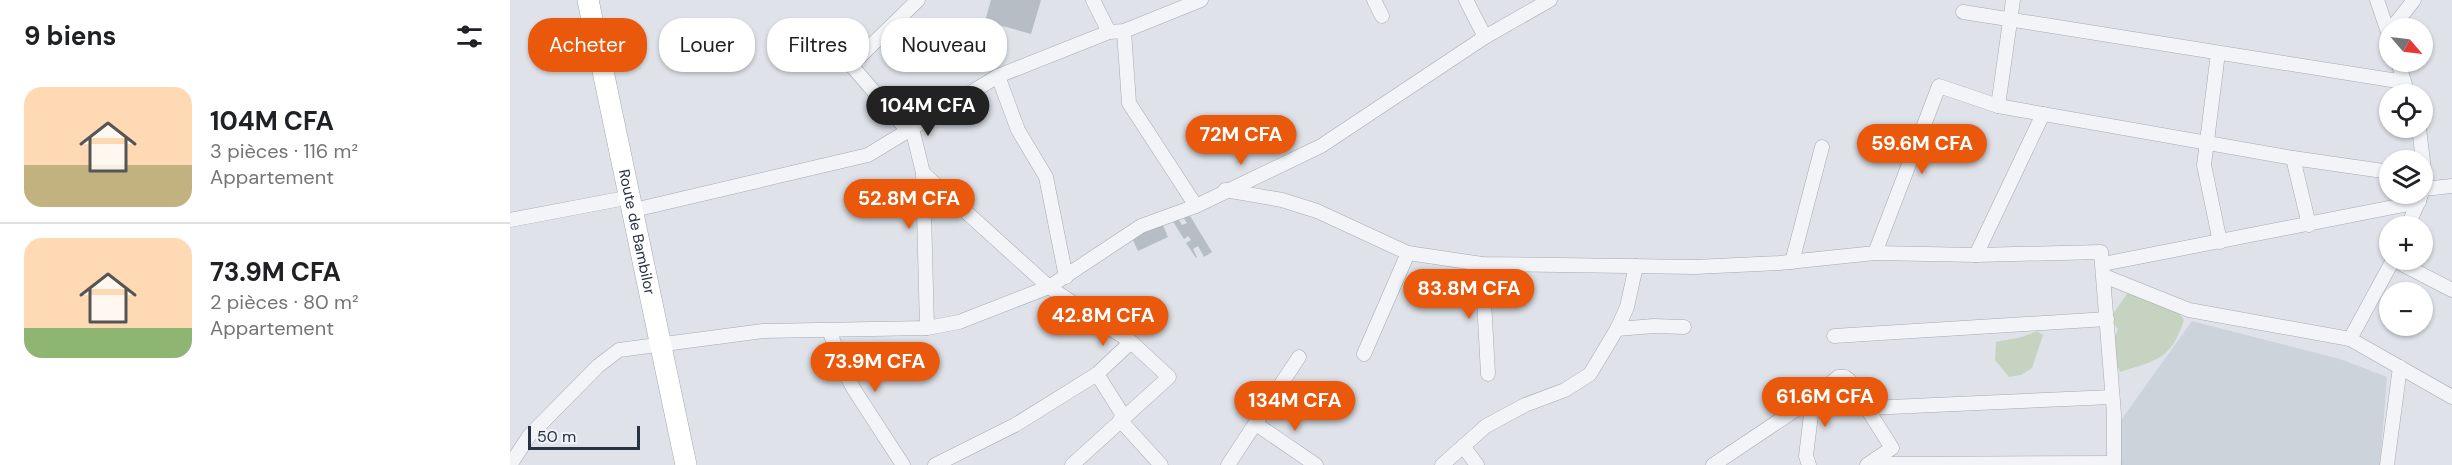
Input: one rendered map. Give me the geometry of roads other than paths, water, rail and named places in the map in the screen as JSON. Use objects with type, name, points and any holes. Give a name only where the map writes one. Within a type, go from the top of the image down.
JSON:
[{"type":"main road","name":"Route de Bambilor","points":[[588,0],[686,465]]},
{"type":"street","points":[[918,0],[851,65],[910,130],[923,173],[927,328]]},
{"type":"street","points":[[1093,0],[1109,32]]},
{"type":"street","points":[[510,220],[632,204],[868,154],[998,76],[1109,32],[1124,31],[1201,0]]},
{"type":"street","points":[[1374,0],[1382,16]]},
{"type":"street","points":[[1466,0],[1485,37]]},
{"type":"street","points":[[510,465],[528,436],[610,356],[620,350],[763,331],[927,328],[959,322],[1049,287],[1141,226],[1196,206],[1225,190],[1321,146],[1485,37],[1550,0]]},
{"type":"street","points":[[1998,106],[2013,0]]},
{"type":"street","points":[[2376,0],[2384,18]]},
{"type":"street","points":[[2401,18],[2414,0]]},
{"type":"street","points":[[1963,12],[2218,53],[2385,84]]},
{"type":"street","points":[[1124,31],[1129,103],[1196,206]]},
{"type":"street","points":[[2218,53],[2204,165],[2220,242]]},
{"type":"street","points":[[998,76],[1018,130],[1046,177],[1066,277]]},
{"type":"street","points":[[1875,253],[1939,86],[1998,106],[2293,159],[2379,171]]},
{"type":"street","points":[[1976,255],[2043,114]]},
{"type":"street","points":[[1792,262],[1822,147]]},
{"type":"street","points":[[2293,159],[2310,225]]},
{"type":"street","points":[[923,173],[1049,287],[1131,342],[1169,377],[1072,465]]},
{"type":"street","points":[[2433,188],[2449,188]]},
{"type":"street","points":[[1225,190],[1282,200],[1317,211],[1408,253],[1482,264],[1695,267],[1792,262],[1875,253],[1976,255],[2101,252],[2112,397],[2114,464],[1888,465],[1871,462]]},
{"type":"street","points":[[2103,270],[2220,242],[2310,225],[2379,202]]},
{"type":"street","points":[[1365,354],[1408,253]]},
{"type":"street","points":[[1482,264],[1488,374]]},
{"type":"street","points":[[1442,465],[1486,426],[1525,405],[1565,390],[1590,374],[1617,330],[1627,307],[1636,266]]},
{"type":"street","points":[[2103,270],[2189,310],[2350,339],[2452,397]]},
{"type":"street","points":[[2350,339],[2388,270]]},
{"type":"street","points":[[2413,270],[2452,290]]},
{"type":"street","points":[[1834,336],[2107,319]]},
{"type":"street","points":[[1617,330],[1654,326],[1684,327]]},
{"type":"street","points":[[829,330],[850,383],[903,465]]},
{"type":"street","points":[[935,465],[1015,425],[1097,374],[1131,342]]},
{"type":"street","points":[[1228,465],[1299,357]]},
{"type":"street","points":[[2387,465],[2400,367]]},
{"type":"street","points":[[1097,374],[1122,419],[1161,465]]},
{"type":"street","points":[[1713,465],[1813,398],[1838,377],[1845,377],[1868,408],[1892,448],[1871,462]]},
{"type":"street","points":[[1868,408],[2112,397]]},
{"type":"street","points":[[1809,465],[1806,456],[1813,398]]},
{"type":"street","points":[[1256,424],[1316,465]]},
{"type":"street","points":[[1462,446],[1478,465]]}]
